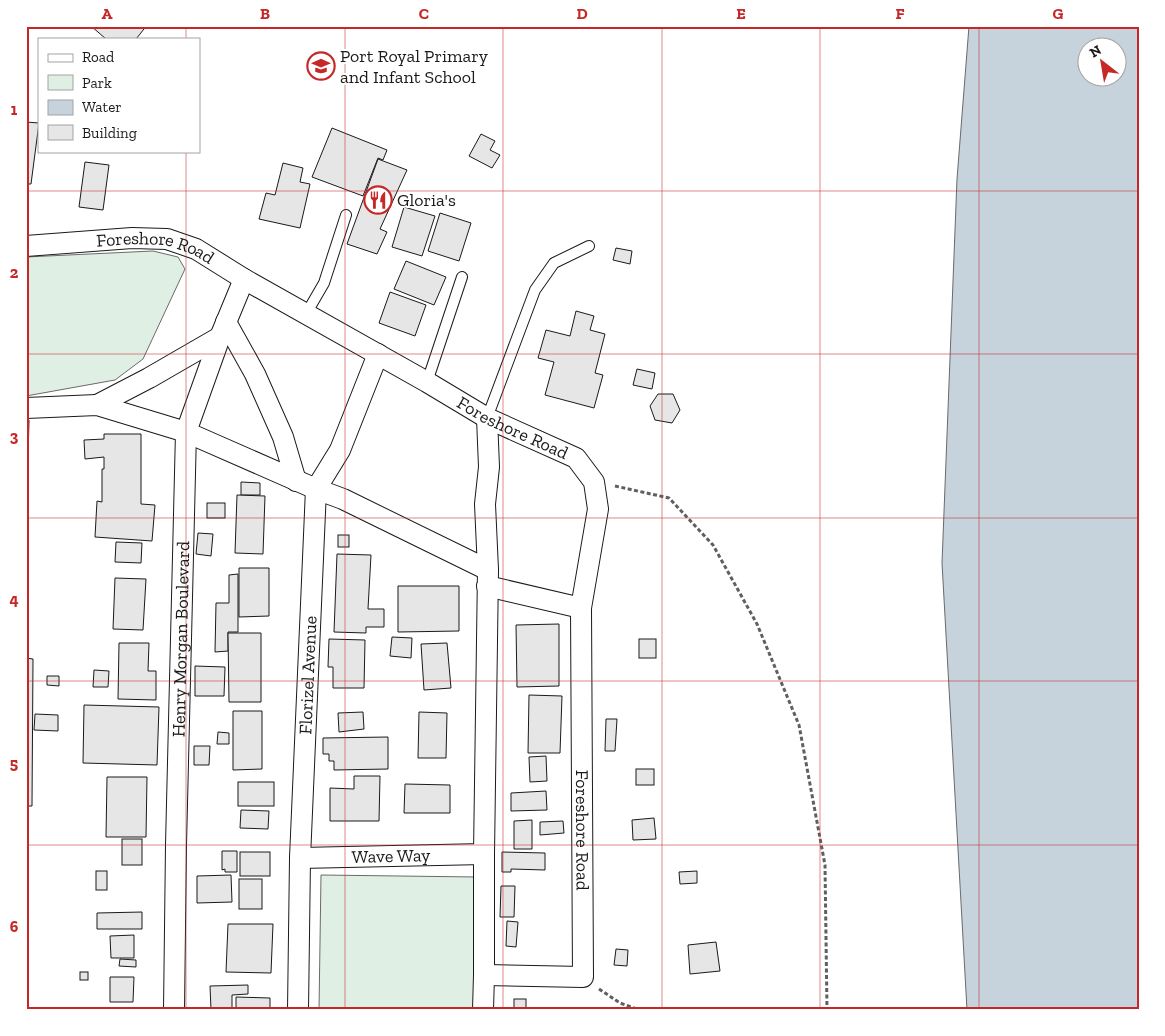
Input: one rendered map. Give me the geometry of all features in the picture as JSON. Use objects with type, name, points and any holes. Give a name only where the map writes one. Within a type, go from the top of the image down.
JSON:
[{"type":"street","name":"Foreshore Road","points":[[26,246],[132,238],[167,239],[196,249],[244,279],[487,418],[576,458],[594,482],[598,509],[581,608],[583,977]]},
{"type":"street","name":"Henry Morgan Boulevard","points":[[174,1010],[186,432],[223,329],[244,279]]},
{"type":"street","points":[[97,404],[149,378],[223,329],[255,374],[279,428],[296,481]]},
{"type":"street","name":"Florizel Avenue","points":[[298,1010],[300,858],[316,489],[340,450],[378,354]]},
{"type":"street","points":[[26,408],[97,404],[186,432],[296,481],[343,499],[487,578],[581,608]]},
{"type":"street","points":[[482,1010],[484,975],[487,578],[485,504],[489,468],[487,418]]},
{"type":"street","name":"Wave Way","points":[[300,858],[484,854]]},
{"type":"street","points":[[484,975],[583,977]]},
{"type":"lane","points":[[306,314],[324,283],[346,215]]},
{"type":"lane","points":[[487,418],[535,290],[554,263],[589,246]]},
{"type":"lane","points":[[427,382],[462,277]]},
{"type":"path","points":[[594,482],[669,498],[713,545],[757,624],[799,725],[826,865],[828,1010]]},
{"type":"path","points":[[583,977],[620,1003],[640,1010]]},
{"type":"green space","points":[[153,251],[178,257],[185,269],[143,359],[115,380],[26,396],[26,257]]},
{"type":"green space","points":[[321,875],[477,877],[475,1010],[319,1010]]},
{"type":"water","points":[[969,26],[1139,26],[1139,1010],[967,1010],[942,563],[957,179]]},
{"type":"building","points":[[91,26],[140,26],[144,29],[137,38],[105,38]]},
{"type":"building","points":[[26,122],[38,123],[31,184],[26,184]]},
{"type":"building","points":[[332,128],[387,150],[383,160],[378,158],[363,196],[312,177]]},
{"type":"building","points":[[481,134],[495,141],[490,150],[500,155],[492,168],[469,156]]},
{"type":"building","name":"Gloria's","points":[[378,159],[407,170],[380,229],[387,232],[377,254],[347,244]]},
{"type":"building","points":[[85,162],[109,165],[103,210],[79,207]]},
{"type":"building","points":[[283,163],[303,168],[300,182],[310,184],[300,228],[259,219],[266,193],[275,195]]},
{"type":"building","points":[[404,207],[435,216],[422,256],[392,247]]},
{"type":"building","points":[[440,213],[471,223],[459,261],[428,251]]},
{"type":"building","points":[[616,248],[632,251],[630,264],[613,260]]},
{"type":"building","points":[[406,261],[446,277],[434,305],[394,289]]},
{"type":"building","points":[[390,292],[426,305],[415,336],[379,323]]},
{"type":"building","points":[[576,311],[594,316],[590,330],[605,334],[595,373],[603,375],[594,408],[545,395],[554,362],[538,358],[546,330],[570,336]]},
{"type":"building","points":[[637,369],[655,373],[652,389],[633,385]]},
{"type":"building","points":[[658,394],[673,394],[680,410],[672,423],[655,420],[650,406]]},
{"type":"building","points":[[26,420],[29,420],[26,528]]},
{"type":"building","points":[[104,434],[141,434],[141,504],[155,505],[152,541],[95,537],[97,501],[102,502],[104,457],[85,459],[84,440],[104,439]]},
{"type":"building","points":[[241,482],[260,483],[260,495],[241,495]]},
{"type":"building","points":[[237,495],[265,496],[263,554],[235,553]]},
{"type":"building","points":[[207,503],[225,503],[225,518],[207,518]]},
{"type":"building","points":[[198,533],[213,534],[211,556],[196,554]]},
{"type":"building","points":[[338,535],[349,535],[349,547],[338,547]]},
{"type":"building","points":[[116,542],[142,543],[141,563],[115,562]]},
{"type":"building","points":[[337,554],[371,555],[368,609],[384,609],[384,627],[366,627],[366,633],[334,632]]},
{"type":"building","points":[[239,568],[269,568],[269,616],[239,617]]},
{"type":"building","points":[[238,574],[238,632],[228,632],[228,651],[215,652],[216,603],[229,603],[229,575]]},
{"type":"building","points":[[115,578],[146,579],[143,630],[113,629]]},
{"type":"building","points":[[398,586],[459,586],[459,631],[398,632]]},
{"type":"building","points":[[559,624],[559,686],[517,687],[516,625]]},
{"type":"building","points":[[228,633],[261,633],[261,702],[229,702]]},
{"type":"building","points":[[392,637],[412,638],[411,658],[390,656]]},
{"type":"building","points":[[329,639],[365,640],[364,688],[333,688],[333,667],[328,667]]},
{"type":"building","points":[[639,639],[656,639],[656,658],[639,658]]},
{"type":"building","points":[[119,643],[149,643],[148,671],[156,671],[156,700],[118,699]]},
{"type":"building","points":[[447,643],[451,688],[424,690],[421,644]]},
{"type":"building","points":[[26,658],[33,659],[32,806],[26,806]]},
{"type":"building","points":[[195,666],[225,667],[224,696],[195,696]]},
{"type":"building","points":[[94,670],[109,671],[108,687],[93,687]]},
{"type":"building","points":[[47,676],[59,676],[59,686],[47,685]]},
{"type":"building","points":[[529,695],[562,696],[560,753],[528,753]]},
{"type":"building","points":[[84,705],[159,707],[157,765],[83,763]]},
{"type":"building","points":[[233,711],[262,711],[262,769],[233,770]]},
{"type":"building","points":[[363,712],[364,729],[339,732],[338,713]]},
{"type":"building","points":[[419,712],[447,713],[446,758],[418,758]]},
{"type":"building","points":[[35,714],[58,715],[58,731],[34,730]]},
{"type":"building","points":[[606,719],[617,719],[615,751],[605,751]]},
{"type":"building","points":[[218,732],[229,733],[229,744],[217,744]]},
{"type":"building","points":[[388,737],[388,769],[334,770],[334,761],[329,761],[329,754],[323,754],[323,738]]},
{"type":"building","points":[[194,746],[210,746],[209,765],[194,765]]},
{"type":"building","points":[[546,756],[547,781],[530,782],[529,757]]},
{"type":"building","points":[[636,769],[654,769],[654,785],[636,785]]},
{"type":"building","points":[[354,776],[380,776],[379,821],[330,821],[330,788],[354,789]]},
{"type":"building","points":[[107,777],[147,777],[146,837],[106,837]]},
{"type":"building","points":[[238,782],[274,782],[274,806],[238,806]]},
{"type":"building","points":[[405,784],[450,785],[450,813],[404,813]]},
{"type":"building","points":[[546,791],[547,810],[511,811],[511,793]]},
{"type":"building","points":[[241,810],[269,811],[268,829],[240,828]]},
{"type":"building","points":[[654,818],[656,839],[633,840],[632,820]]},
{"type":"building","points":[[532,820],[532,849],[514,849],[514,821]]},
{"type":"building","points":[[563,821],[564,833],[540,835],[540,822]]},
{"type":"building","points":[[122,839],[142,839],[142,865],[122,865]]},
{"type":"building","points":[[222,851],[237,851],[237,872],[225,872],[225,869],[222,870]]},
{"type":"building","points":[[240,852],[270,852],[270,876],[240,876]]},
{"type":"building","points":[[502,852],[545,853],[545,870],[511,869],[511,872],[502,872]]},
{"type":"building","points":[[96,871],[107,871],[107,890],[96,890]]},
{"type":"building","points":[[697,871],[697,883],[680,884],[679,872]]},
{"type":"building","points":[[231,875],[232,902],[197,903],[197,876]]},
{"type":"building","points":[[239,879],[262,879],[262,909],[239,909]]},
{"type":"building","points":[[501,886],[515,886],[514,917],[500,917]]},
{"type":"building","points":[[142,912],[142,929],[97,929],[97,913]]},
{"type":"building","points":[[507,921],[518,922],[516,947],[506,946]]},
{"type":"building","points":[[228,924],[273,924],[271,973],[226,972]]},
{"type":"building","points":[[134,935],[134,958],[111,958],[110,936]]},
{"type":"building","points":[[716,942],[720,971],[690,974],[688,945]]},
{"type":"building","points":[[616,949],[628,950],[627,966],[614,965]]},
{"type":"building","points":[[120,959],[136,960],[136,967],[119,966]]},
{"type":"building","points":[[80,972],[88,972],[88,980],[80,980]]},
{"type":"building","points":[[110,977],[134,977],[133,1002],[110,1002]]},
{"type":"building","points":[[248,985],[248,994],[232,995],[232,1010],[211,1010],[210,986]]},
{"type":"building","points":[[236,997],[270,998],[270,1010],[236,1010]]},
{"type":"building","points":[[514,999],[526,999],[526,1010],[514,1010]]},
{"type":"place","name":"Port Royal Primary and Infant School","points":[[321,66]]},
{"type":"place","name":"Gloria's","points":[[378,200]]}]
